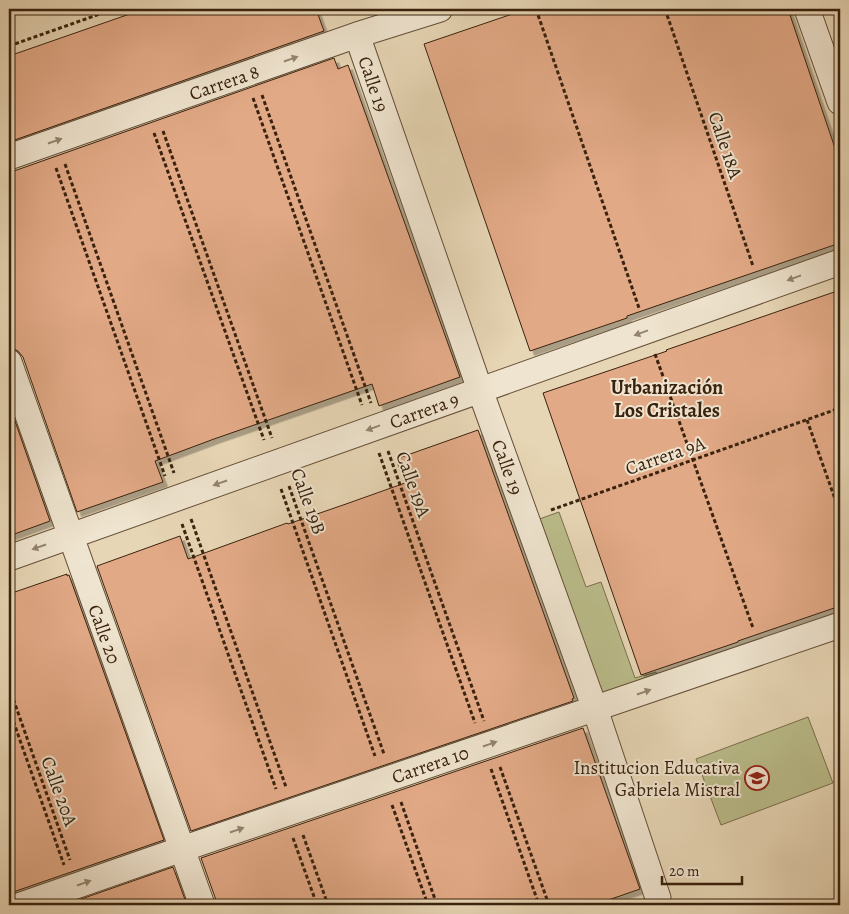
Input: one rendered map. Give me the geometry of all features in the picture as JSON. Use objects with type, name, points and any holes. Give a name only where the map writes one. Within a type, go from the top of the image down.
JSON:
[{"type":"street","name":"Carrera 8","points":[[9,157],[357,35],[440,9]]},
{"type":"street","points":[[807,9],[840,102]]},
{"type":"street","name":"Calle 19","points":[[357,35],[480,390],[595,708],[658,898]]},
{"type":"street","name":"Carrera 9","points":[[9,558],[840,262]]},
{"type":"street","name":"Calle 20","points":[[9,362],[202,905]]},
{"type":"street","name":"Carrera 10","points":[[21,905],[182,848],[840,625]]},
{"type":"path","points":[[9,46],[114,9]]},
{"type":"path","name":"Calle 18A","points":[[665,9],[762,290]]},
{"type":"path","name":"Calle 19A","points":[[249,73],[487,745],[540,905]]},
{"type":"path","name":"Calle 19A","points":[[249,73],[487,745],[549,905]]},
{"type":"path","name":"Calle 19B","points":[[150,107],[388,779],[437,905]]},
{"type":"path","name":"Calle 19B","points":[[150,107],[388,779],[428,905]]},
{"type":"path","name":"Carrera 9A","points":[[526,518],[840,408]]},
{"type":"path","points":[[807,420],[840,512]]},
{"type":"path","name":"Calle 20A","points":[[9,687],[75,886]]},
{"type":"path","name":"Calle 20A","points":[[9,709],[75,886]]},
{"type":"green space","points":[[559,512],[586,587],[601,582],[635,678],[656,672],[658,680],[608,695],[591,690],[531,522]]},
{"type":"green space","points":[[808,717],[833,783],[721,825],[696,759]]},
{"type":"building","points":[[144,9],[316,9],[324,31],[9,142],[9,56]]},
{"type":"building","points":[[527,9],[788,9],[840,163],[840,243],[530,351],[424,44]]},
{"type":"building","points":[[334,58],[338,69],[348,65],[460,377],[379,406],[372,384],[214,439],[155,461],[163,482],[77,512],[23,357],[18,351],[9,348],[9,171],[14,171]]},
{"type":"building","points":[[840,290],[840,606],[641,675],[543,393]]},
{"type":"building","points":[[9,404],[50,521],[9,536]]},
{"type":"building","points":[[478,430],[574,698],[572,699],[573,701],[191,831],[97,566],[180,536],[188,559],[405,483],[396,459]]},
{"type":"building","points":[[67,574],[67,576],[69,575],[164,840],[16,891],[10,896],[9,594]]},
{"type":"building","points":[[583,728],[640,889],[594,905],[216,905],[216,900],[201,858]]},
{"type":"building","points":[[173,867],[187,905],[64,905]]},
{"type":"place","name":"Institucion Educativa Gabriela Mistral","points":[[757,778]]},
{"type":"district","name":"Urbanización Los Cristales","points":[[667,398]]}]
